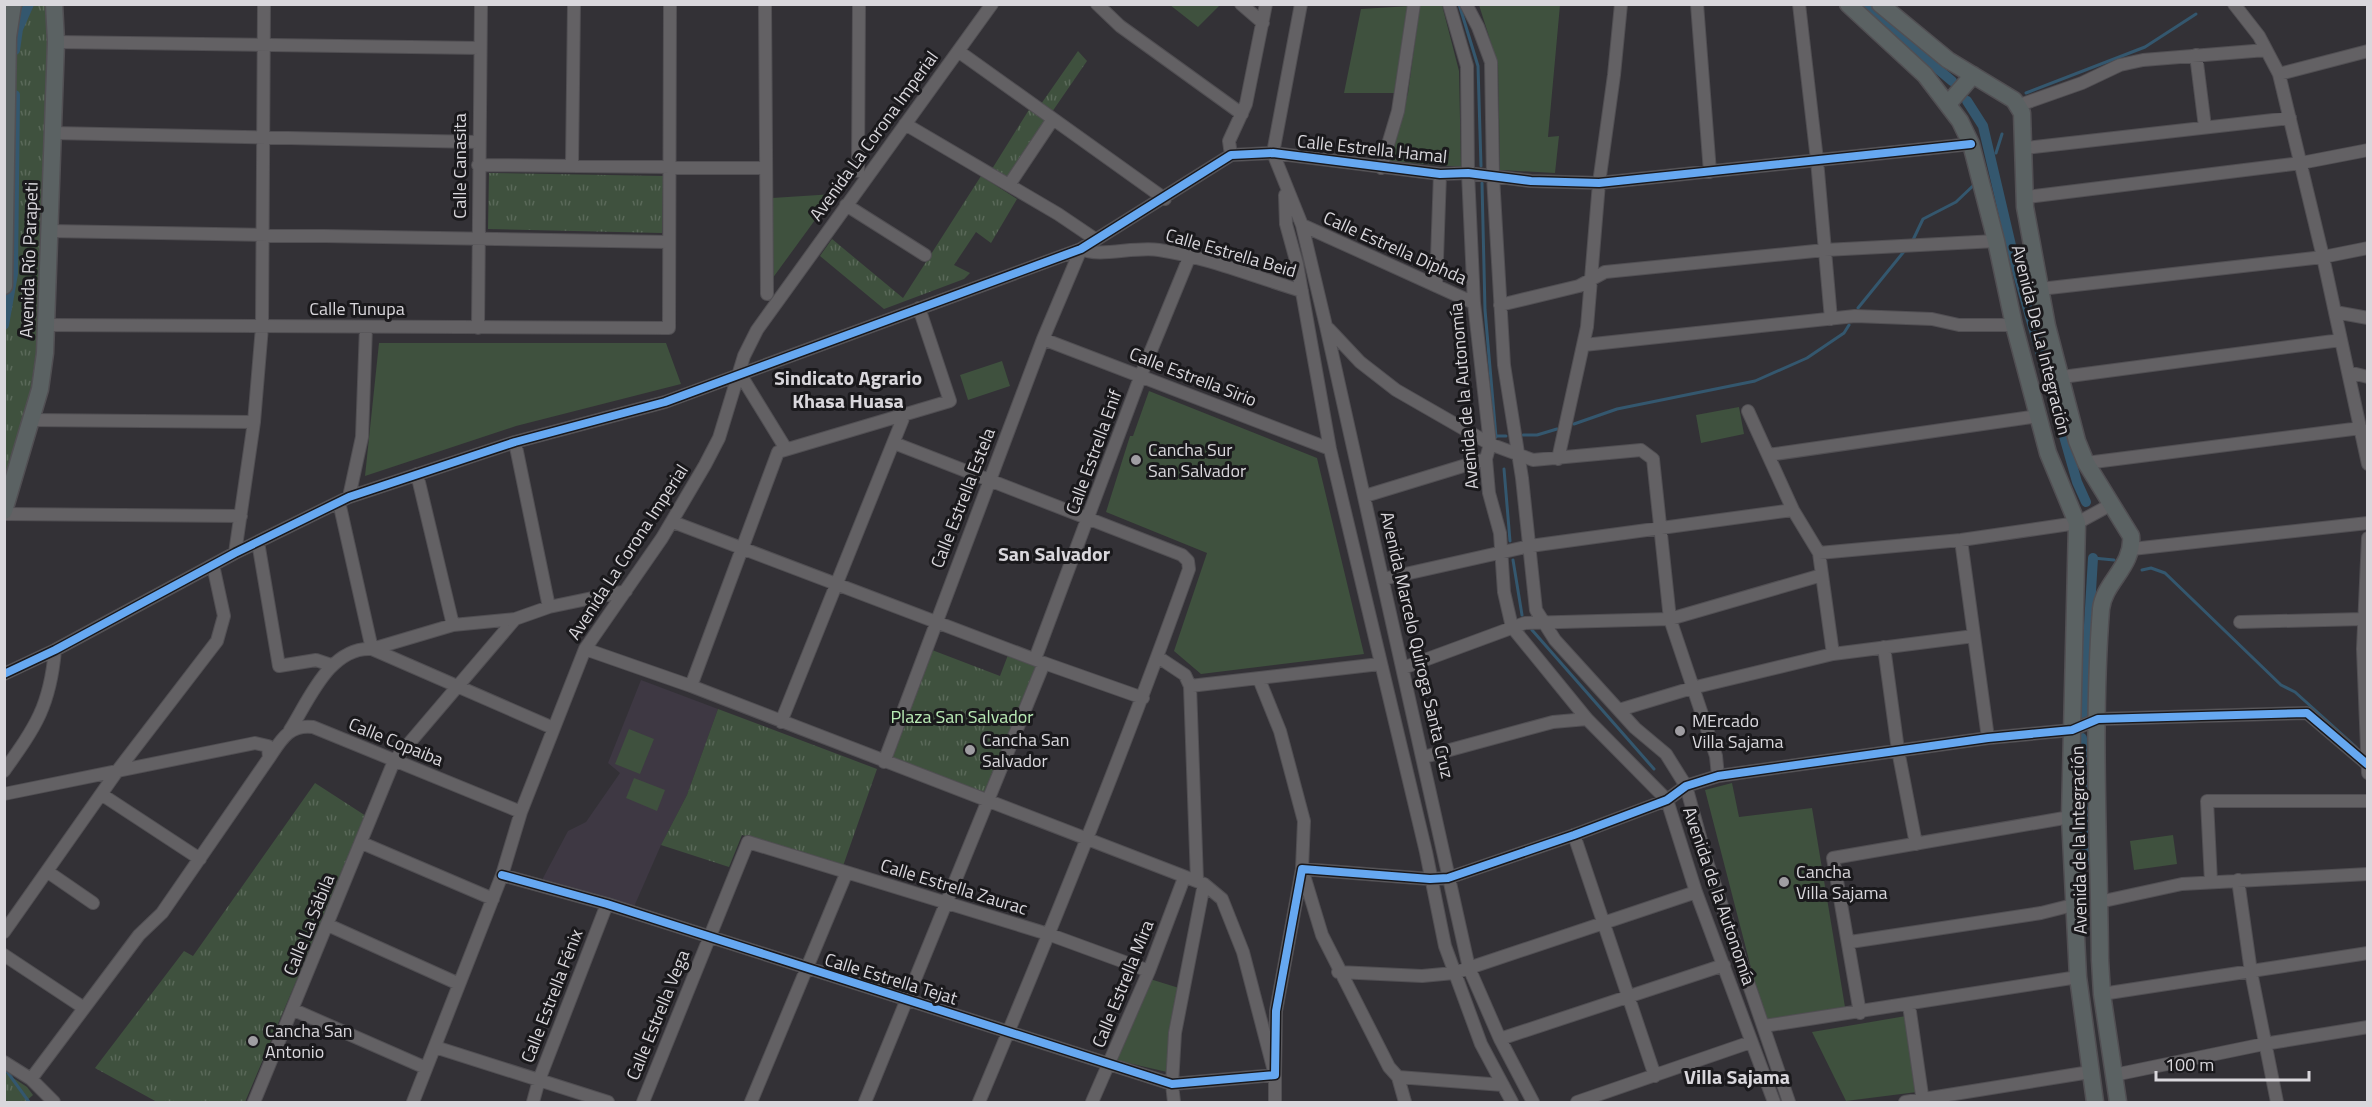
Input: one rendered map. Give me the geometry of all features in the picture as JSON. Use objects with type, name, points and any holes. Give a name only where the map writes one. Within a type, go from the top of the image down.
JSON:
[{"type":"main road","name":"Avenida Río Parapeti","points":[[5,277],[6,60],[13,4]]},
{"type":"main road","name":"Avenida Río Parapeti","points":[[4,513],[40,389],[46,325],[50,231],[56,42],[54,4]]},
{"type":"main road","name":"Avenida De La Integración","points":[[1848,4],[1925,75],[1960,121],[1971,144],[1996,241],[2014,325],[2048,453],[2077,524],[2072,730]]},
{"type":"main road","points":[[1880,4],[1948,60],[2007,95],[2018,106]]},
{"type":"main road","points":[[1948,104],[1973,75]]},
{"type":"main road","name":"Avenida De La Integración","points":[[2018,106],[2022,113],[2025,148],[2027,197],[2025,207],[2047,326],[2077,441],[2086,463],[2131,536],[2132,549]]},
{"type":"main road","name":"Avenida de la Integración","points":[[2118,1102],[2102,994],[2098,719],[2102,601],[2132,549]]},
{"type":"main road","name":"Avenida de la Integración","points":[[2072,730],[2070,817],[2073,905],[2078,977],[2095,1102]]},
{"type":"street","points":[[235,553],[254,422],[262,327],[264,4]]},
{"type":"street","name":"Calle Canasita","points":[[478,328],[481,4]]},
{"type":"street","points":[[572,166],[574,4]]},
{"type":"street","points":[[50,231],[668,242],[670,4]]},
{"type":"street","points":[[765,4],[764,168],[767,294]]},
{"type":"street","points":[[858,171],[859,4]]},
{"type":"street","name":"Avenida La Corona Imperial","points":[[413,1102],[493,899],[521,812],[585,649],[673,522],[718,438],[744,356],[757,330],[992,4]]},
{"type":"street","points":[[1097,4],[1120,26],[1242,114]]},
{"type":"street","points":[[1241,4],[1263,23]]},
{"type":"street","points":[[4,674],[55,650],[235,553],[344,500],[515,442],[665,402],[1080,249],[1165,199],[1231,155],[1229,141],[1242,114],[1266,4]]},
{"type":"street","name":"Avenida Marcelo Quiroga Santa Cruz","points":[[1301,4],[1273,153],[1285,188],[1302,225],[1424,756],[1448,878],[1470,968],[1500,1039],[1533,1102]]},
{"type":"street","points":[[1381,168],[1398,111],[1414,4]]},
{"type":"street","name":"Avenida de la Autonomía","points":[[1449,4],[1467,66],[1468,173],[1474,303],[1490,444],[1486,459],[1489,493],[1500,533],[1504,592],[1512,627],[1587,719],[1667,800],[1696,892],[1774,1102]]},
{"type":"street","name":"Avenida de la Autonomía","points":[[1466,4],[1478,27],[1491,62],[1492,176],[1503,365],[1530,546],[1536,610],[1541,621],[1635,728],[1665,754],[1686,786],[1707,862],[1789,1102]]},
{"type":"street","points":[[1558,459],[1584,345],[1592,279],[1599,183],[1621,4]]},
{"type":"street","points":[[1697,4],[1710,172]]},
{"type":"street","points":[[1799,4],[1817,160],[1831,319]]},
{"type":"street","points":[[2234,4],[2249,21],[2279,74],[2366,445],[2367,464]]},
{"type":"street","points":[[56,42],[480,48]]},
{"type":"street","points":[[2018,106],[2082,83],[2120,65],[2196,55],[2266,50]]},
{"type":"street","points":[[958,51],[1165,199]]},
{"type":"street","points":[[2279,74],[2367,51]]},
{"type":"street","points":[[2196,55],[2205,127]]},
{"type":"street","points":[[2025,148],[2290,118]]},
{"type":"street","points":[[1009,186],[1053,119]]},
{"type":"street","points":[[905,124],[1095,239]]},
{"type":"street","points":[[53,134],[263,140],[478,142]]},
{"type":"street","name":"Calle Estrella Hamal","points":[[1231,155],[1273,153],[1440,174],[1468,173],[1531,181],[1599,183],[1971,144]]},
{"type":"street","points":[[2027,197],[2301,163],[2367,150]]},
{"type":"street","points":[[478,165],[764,168]]},
{"type":"street","points":[[1436,286],[1440,174]]},
{"type":"street","name":"Avenida Marcelo Quiroga Santa Cruz","points":[[1285,188],[1286,224],[1302,291],[1330,449],[1426,852],[1445,946],[1481,1044],[1512,1102]]},
{"type":"street","points":[[846,205],[925,255]]},
{"type":"street","name":"Calle Estrella Diphda","points":[[1302,225],[1474,303]]},
{"type":"street","points":[[1500,305],[1579,286],[1605,272],[1825,250],[1996,241]]},
{"type":"street","name":"Calle Tunupa","points":[[46,325],[669,328],[668,242]]},
{"type":"street","name":"Calle Estrella Beid","points":[[1080,249],[1099,253],[1127,248],[1158,250],[1302,291]]},
{"type":"street","points":[[2040,289],[2323,257],[2367,248]]},
{"type":"street","name":"Calle Estrella Estela","points":[[884,762],[989,480],[1080,249]]},
{"type":"street","name":"Calle Estrella Enif","points":[[865,1102],[990,801],[1141,375],[1189,258]]},
{"type":"street","points":[[691,686],[778,452],[950,401],[919,308]]},
{"type":"street","points":[[2335,312],[2367,318]]},
{"type":"street","points":[[1584,345],[1831,319],[1886,316],[1932,319],[1959,325],[2014,325]]},
{"type":"street","points":[[1326,326],[1338,342],[1396,390],[1490,444],[1533,460],[1641,450],[1653,459],[1670,620],[1716,756],[1718,776]]},
{"type":"street","points":[[366,327],[362,437],[344,500],[372,649]]},
{"type":"street","name":"Calle Estrella Sirio","points":[[1043,339],[1330,449]]},
{"type":"street","points":[[2062,377],[2341,340]]},
{"type":"street","points":[[2348,372],[2367,377]]},
{"type":"street","points":[[740,374],[786,449]]},
{"type":"street","points":[[1748,411],[1793,510],[1819,553],[1833,654]]},
{"type":"street","points":[[781,722],[904,416]]},
{"type":"street","points":[[1768,455],[2038,416]]},
{"type":"street","points":[[31,420],[254,422]]},
{"type":"street","points":[[2086,463],[2361,428]]},
{"type":"street","points":[[515,442],[549,607]]},
{"type":"street","points":[[894,443],[1090,517],[1182,555],[1188,561],[1189,569],[1143,698],[1088,840],[979,1102]]},
{"type":"street","points":[[1365,496],[1486,459]]},
{"type":"street","points":[[417,474],[453,625]]},
{"type":"street","points":[[1819,553],[1961,540],[2077,524],[2112,504]]},
{"type":"street","points":[[1383,579],[1530,546],[1793,510]]},
{"type":"street","points":[[4,513],[241,516]]},
{"type":"street","points":[[673,522],[1143,698]]},
{"type":"street","points":[[2132,549],[2367,524]]},
{"type":"street","points":[[2367,538],[2363,619],[2367,772]]},
{"type":"street","points":[[1961,540],[1988,738]]},
{"type":"street","points":[[258,542],[279,666],[316,660],[331,665]]},
{"type":"street","points":[[4,932],[118,770],[217,641],[224,616],[213,565]]},
{"type":"street","points":[[1403,668],[1512,627],[1541,621],[1670,620],[1822,575]]},
{"type":"street","points":[[372,649],[453,625],[515,619],[549,607],[626,591]]},
{"type":"street","name":"Calle La Sábila","points":[[256,1102],[394,761],[515,619]]},
{"type":"street","points":[[2240,622],[2363,619]]},
{"type":"street","points":[[1619,710],[1692,688],[1833,654],[1974,636]]},
{"type":"street","points":[[1884,647],[1898,750],[1916,844]]},
{"type":"street","points":[[31,1079],[139,934],[162,912],[290,730],[331,665],[359,648],[372,649],[553,728]]},
{"type":"street","points":[[585,649],[691,686],[1195,881],[1222,899],[1244,952],[1275,1075]]},
{"type":"street","points":[[4,771],[38,723],[46,704],[55,650]]},
{"type":"street","points":[[1158,657],[1185,675],[1191,686],[1195,881],[1186,982],[1175,1033],[1172,1083],[1174,1102]]},
{"type":"street","points":[[1191,686],[1259,680],[1380,664]]},
{"type":"street","points":[[1259,680],[1280,731],[1304,821],[1302,869],[1276,1011],[1275,1102]]},
{"type":"street","points":[[1302,869],[1430,879],[1448,878],[1574,836],[1667,800],[1686,786],[1718,776],[1988,738],[2072,730],[2098,719],[2307,713],[2367,764]]},
{"type":"street","points":[[1424,756],[1553,722],[1587,719]]},
{"type":"street","name":"Calle Copaiba","points":[[290,730],[302,726],[313,727],[521,812]]},
{"type":"street","points":[[4,794],[255,743],[268,746],[270,758]]},
{"type":"street","points":[[101,794],[200,859]]},
{"type":"street","points":[[2211,882],[2208,801],[2367,801]]},
{"type":"street","points":[[1860,1013],[1850,942],[1833,858],[2070,817]]},
{"type":"street","points":[[1574,836],[1655,1076]]},
{"type":"street","name":"Calle Estrella Zaurac","points":[[748,842],[846,874],[1048,934],[1149,971]]},
{"type":"street","name":"Calle Estrella Vega","points":[[643,1102],[748,842]]},
{"type":"street","points":[[362,843],[493,899]]},
{"type":"street","points":[[1302,869],[1322,935],[1338,972],[1389,1067],[1398,1077],[1405,1102]]},
{"type":"street","points":[[48,872],[93,903]]},
{"type":"street","points":[[751,1102],[846,874]]},
{"type":"street","points":[[2099,902],[2182,884],[2367,874]]},
{"type":"street","name":"Calle Estrella Tejat","points":[[502,875],[607,904],[708,938],[1172,1083],[1275,1075]]},
{"type":"street","points":[[2238,880],[2251,972],[2277,1102]]},
{"type":"street","name":"Calle Estrella Mira","points":[[1092,1102],[1149,971],[1195,881]]},
{"type":"street","points":[[1338,972],[1422,976],[1454,973],[1604,925],[1696,892]]},
{"type":"street","name":"Calle Estrella Fénix","points":[[533,1102],[539,1080],[607,904]]},
{"type":"street","points":[[1850,942],[2041,913],[2073,905]]},
{"type":"street","points":[[328,925],[459,984]]},
{"type":"street","points":[[2102,994],[2367,953]]},
{"type":"street","points":[[4,955],[84,1008]]},
{"type":"street","points":[[1500,1039],[1724,965]]},
{"type":"street","points":[[1764,1026],[1860,1013],[2078,977]]},
{"type":"street","points":[[1909,1005],[1923,1101]]},
{"type":"street","points":[[294,1010],[426,1068]]},
{"type":"street","points":[[2114,1075],[2264,1044],[2367,1027]]},
{"type":"street","points":[[1577,1102],[1751,1042]]},
{"type":"street","points":[[435,1047],[608,1102]]},
{"type":"street","points":[[4,1062],[31,1079],[54,1102]]},
{"type":"street","points":[[1905,1102],[1923,1101],[2090,1071]]},
{"type":"street","points":[[1398,1077],[1503,1085]]},
{"type":"shaded area","points":[[641,680],[718,709],[687,795],[661,845],[633,909],[542,880],[568,831],[586,822],[620,773],[608,763]]},
{"type":"green space","points":[[19,5],[48,5],[50,49],[41,319],[29,400],[5,485],[4,315],[10,273],[12,41]]},
{"type":"green space","points":[[1170,5],[1220,5],[1198,27]]},
{"type":"green space","points":[[1420,5],[1442,5],[1459,71],[1461,167],[1389,161],[1408,93]]},
{"type":"green space","points":[[1479,5],[1560,5],[1548,137],[1559,136],[1555,173],[1500,170],[1498,65]]},
{"type":"green space","points":[[1410,6],[1394,93],[1344,93],[1361,9]]},
{"type":"green space","points":[[1078,51],[1087,61],[1052,112],[1041,104]]},
{"type":"green space","points":[[1030,108],[1047,119],[1007,177],[992,169]]},
{"type":"green space","points":[[489,173],[663,176],[662,233],[488,229]]},
{"type":"green space","points":[[981,176],[1017,199],[991,243],[976,232],[954,265],[970,273],[964,279],[884,309],[820,256],[832,239],[903,298]]},
{"type":"green space","points":[[834,194],[772,279],[772,198]]},
{"type":"green space","points":[[379,343],[666,343],[681,384],[516,426],[365,476]]},
{"type":"green space","points":[[1002,361],[1010,386],[968,400],[960,375]]},
{"type":"green space","points":[[1149,391],[1317,458],[1364,654],[1201,674],[1174,651],[1207,553],[1106,512],[1130,436],[1133,436]]},
{"type":"green space","points":[[1739,407],[1744,434],[1701,443],[1696,415]]},
{"type":"green space","name":"Plaza San Salvador","points":[[932,650],[1000,676],[1008,655],[1036,666],[988,794],[891,757]]},
{"type":"green space","points":[[718,709],[877,769],[843,866],[742,835],[729,867],[661,845],[687,795]]},
{"type":"green space","points":[[629,729],[654,739],[640,774],[615,764]]},
{"type":"green space","points":[[634,778],[665,790],[657,811],[626,798]]},
{"type":"green space","points":[[315,783],[366,816],[245,1102],[157,1102],[95,1068],[184,951],[193,956]]},
{"type":"green space","points":[[1732,783],[1739,817],[1812,808],[1845,1007],[1765,1022],[1705,790]]},
{"type":"green space","points":[[2173,835],[2177,864],[2134,870],[2130,841]]},
{"type":"green space","points":[[1150,979],[1179,988],[1167,1072],[1115,1060]]},
{"type":"green space","points":[[1906,1016],[1917,1092],[1846,1101],[1812,1032]]},
{"type":"green space","points":[[4,1072],[27,1087],[33,1095],[25,1102],[5,1102]]},
{"type":"waterway","points":[[15,50],[18,29],[29,4]]},
{"type":"waterway","points":[[1459,4],[1478,66],[1481,166]]},
{"type":"waterway","points":[[1866,4],[1882,22],[1952,81]]},
{"type":"waterway","points":[[2026,93],[2145,47],[2196,14]]},
{"type":"waterway","points":[[4,325],[13,274],[15,95]]},
{"type":"waterway","points":[[1967,101],[1983,126],[2017,271],[2077,482],[2086,502]]},
{"type":"waterway","points":[[1996,153],[2002,134]]},
{"type":"waterway","points":[[1482,183],[1485,310],[1496,437]]},
{"type":"waterway","points":[[1912,242],[1923,219],[1956,202],[1976,183]]},
{"type":"waterway","points":[[1858,308],[1906,249]]},
{"type":"waterway","points":[[1574,424],[1617,409],[1755,381],[1807,358],[1844,333],[1849,325]]},
{"type":"waterway","points":[[1523,435],[1537,435],[1557,429]]},
{"type":"waterway","points":[[1496,436],[1506,436]]},
{"type":"waterway","points":[[1504,469],[1510,541]]},
{"type":"waterway","points":[[2093,558],[2114,560]]},
{"type":"waterway","points":[[2083,725],[2093,558]]},
{"type":"waterway","points":[[1513,560],[1522,615]]},
{"type":"waterway","points":[[2142,570],[2151,568],[2165,573],[2281,685],[2295,692],[2356,747]]},
{"type":"waterway","points":[[1532,630],[1654,769]]},
{"type":"waterway","points":[[2082,738],[2084,863]]},
{"type":"waterway","points":[[6,1070],[29,1102]]},
{"type":"cycle path","points":[[4,674],[55,650],[235,553],[349,497],[515,442],[665,402],[1081,249],[1231,155],[1273,153],[1440,174],[1468,173],[1531,181],[1599,183],[1971,144]]},
{"type":"cycle path","points":[[502,875],[607,904],[1172,1084],[1275,1075],[1276,1011],[1302,869],[1430,879],[1448,878],[1667,800],[1686,786],[1718,776],[1988,738],[2072,730],[2098,719],[2307,713],[2367,764]]},
{"type":"place","name":"Cancha Sur San Salvador","points":[[1136,460]]},
{"type":"place","name":"MErcado Villa Sajama","points":[[1680,731]]},
{"type":"place","name":"Cancha San Salvador","points":[[970,750]]},
{"type":"place","name":"Cancha Villa Sajama","points":[[1784,882]]},
{"type":"place","name":"Cancha San Antonio","points":[[253,1041]]},
{"type":"district","name":"Sindicato Agrario Khasa Huasa","points":[[848,390]]},
{"type":"district","name":"San Salvador","points":[[1054,554]]},
{"type":"district","name":"Villa Sajama","points":[[1737,1077]]}]
